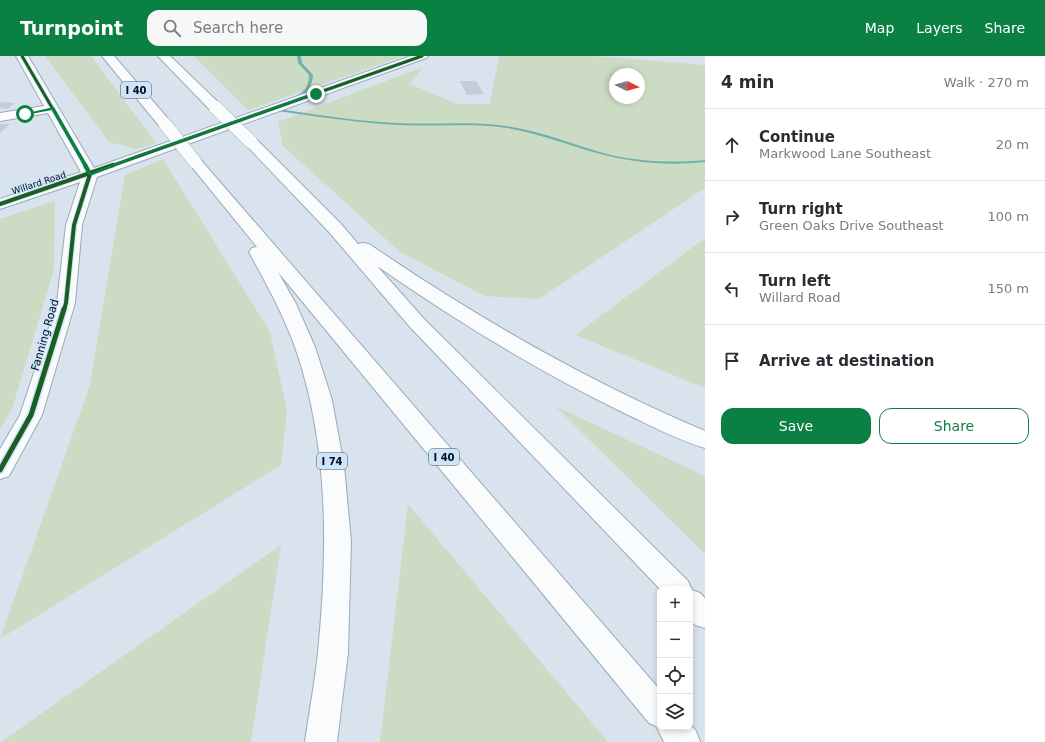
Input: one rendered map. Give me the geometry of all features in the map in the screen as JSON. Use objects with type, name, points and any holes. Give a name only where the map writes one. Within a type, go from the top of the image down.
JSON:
[{"type":"main road","points":[[22,56],[90,174]]},
{"type":"main road","name":"I 40","points":[[108,56],[227,201],[657,709]]},
{"type":"main road","points":[[164,56],[335,228],[417,323],[675,586]]},
{"type":"main road","name":"Willard Road","points":[[0,204],[90,174],[422,56]]},
{"type":"main road","points":[[0,117],[53,108]]},
{"type":"main road","name":"Fanning Road","points":[[0,470],[31,415],[66,303],[74,225],[90,174]]},
{"type":"main road","name":"I 74","points":[[227,201],[265,264],[286,304],[305,347],[321,400],[332,466],[338,540],[333,653],[321,742]]},
{"type":"main road","points":[[335,228],[413,283],[509,343],[619,400],[705,440]]},
{"type":"main road","points":[[693,604],[705,616]]},
{"type":"main road","points":[[674,730],[684,742]]},
{"type":"green space","points":[[45,56],[91,56],[156,143],[137,149],[109,142]]},
{"type":"green space","points":[[194,56],[404,56],[248,110]]},
{"type":"green space","points":[[499,56],[595,56],[705,65],[705,188],[539,299],[485,296],[400,252],[283,146],[278,122],[423,67],[410,84],[457,104],[490,104]]},
{"type":"green space","points":[[163,159],[270,332],[287,411],[281,465],[0,639],[90,385],[125,175]]},
{"type":"green space","points":[[55,201],[54,269],[12,409],[0,429],[0,219]]},
{"type":"green space","points":[[705,238],[705,388],[575,335]]},
{"type":"green space","points":[[555,406],[705,476],[705,554]]},
{"type":"green space","points":[[408,504],[608,742],[380,742]]},
{"type":"green space","points":[[281,545],[251,742],[1,742]]},
{"type":"building","points":[[460,81],[476,81],[484,94],[467,95]]},
{"type":"building","points":[[0,102],[15,103],[8,109],[0,108]]},
{"type":"building","points":[[0,124],[10,124],[0,133]]},
{"type":"waterway","points":[[295,98],[303,94],[308,89],[311,79],[311,75],[300,63],[299,56]]},
{"type":"waterway","points":[[264,108],[381,123],[491,125],[523,130],[597,152],[627,159],[666,163],[705,161]]},
{"type":"cycle path","points":[[0,470],[31,415],[66,303],[74,225],[90,174],[22,56]]},
{"type":"cycle path","points":[[0,204],[90,174],[422,56]]},
{"type":"route","points":[[25,114],[53,108],[90,174],[316,94]]}]
